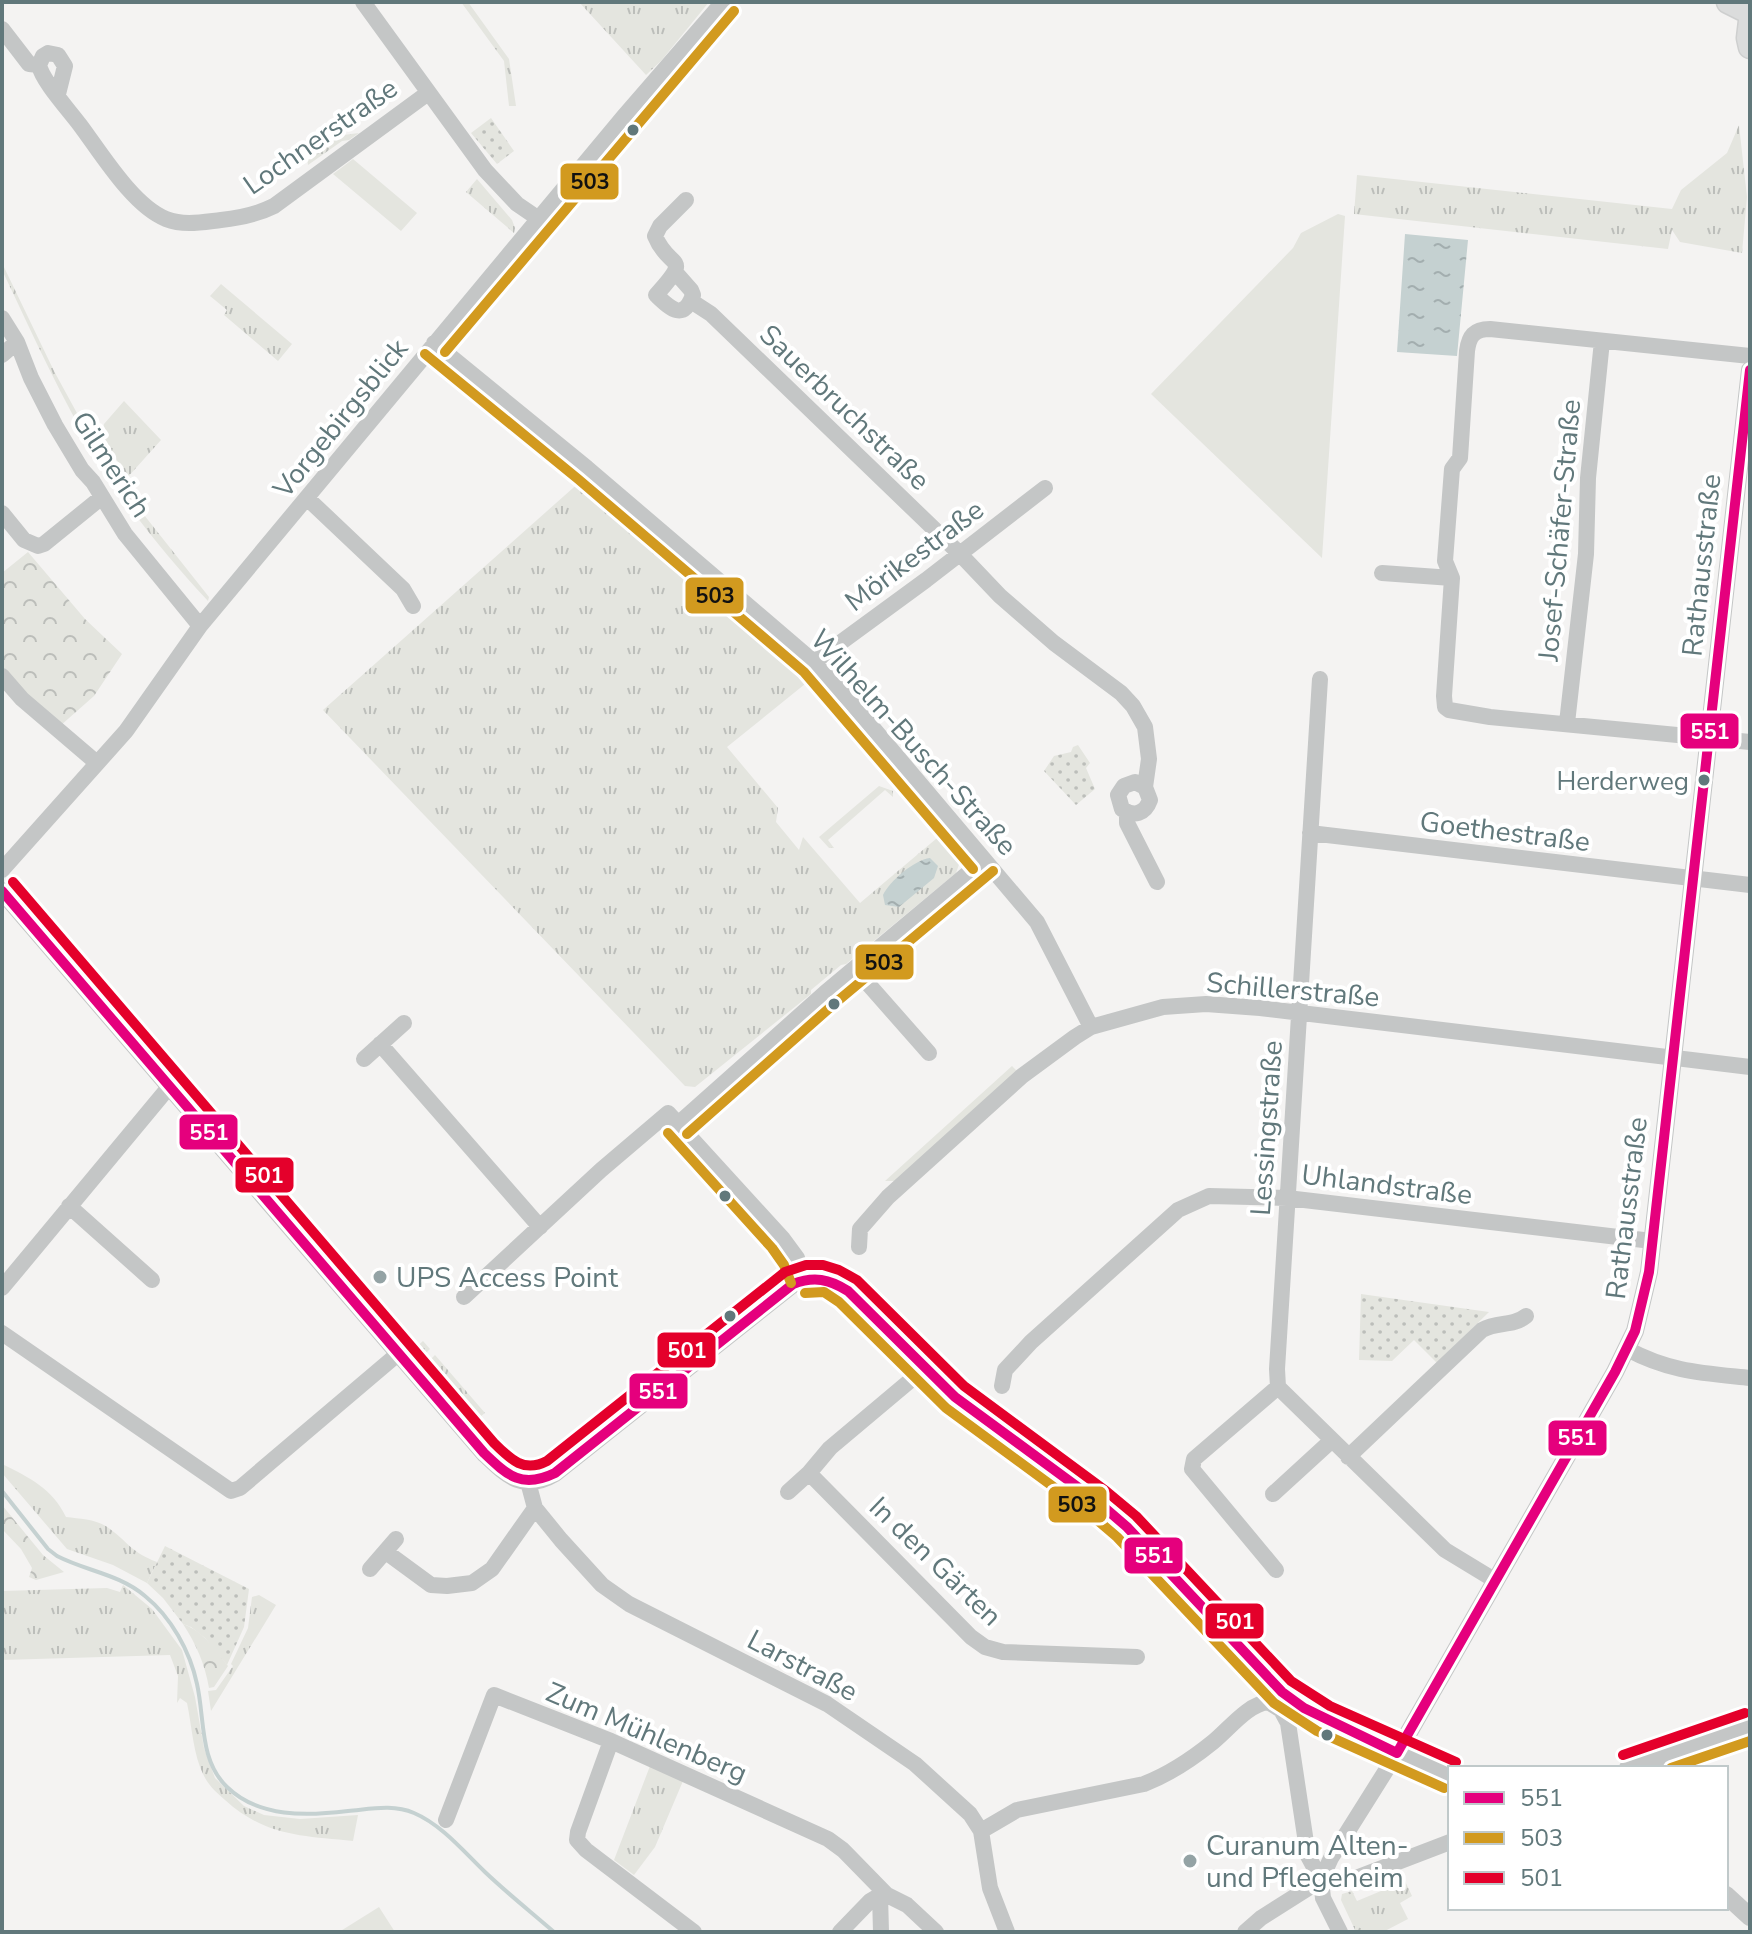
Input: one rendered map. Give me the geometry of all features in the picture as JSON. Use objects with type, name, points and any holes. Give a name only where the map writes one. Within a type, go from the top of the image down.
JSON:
[{"type":"main road","points":[[1728,2],[1750,13]]},
{"type":"main road","points":[[1750,21],[1750,47]]},
{"type":"street","points":[[363,2],[485,170],[517,204],[539,219]]},
{"type":"street","name":"Vorgebirgsblick","points":[[2,870],[139,714],[200,626],[434,343],[723,2]]},
{"type":"street","name":"Lochnerstraße","points":[[2,29],[29,64],[39,65],[45,81],[137,198],[167,219],[198,223],[249,217],[274,206],[428,93]]},
{"type":"street","points":[[39,65],[48,53],[56,54],[63,61],[64,75],[58,94]]},
{"type":"street","name":"Sauerbruchstraße","points":[[686,200],[660,226],[655,236],[660,246],[675,260],[676,273],[691,290],[691,301],[711,314],[1016,611],[1111,684],[1133,706],[1143,721],[1147,737],[1149,759],[1145,787]]},
{"type":"street","points":[[676,273],[656,295],[672,310],[679,311],[691,301]]},
{"type":"street","name":"Gilmerich","points":[[2,318],[17,342],[55,425],[82,470],[133,545],[200,626]]},
{"type":"street","points":[[1750,356],[1490,329],[1472,334],[1467,351],[1460,458],[1452,469],[1445,561],[1452,578],[1445,707],[1449,710],[1490,717],[1750,742]]},
{"type":"street","name":"Josef-Schäfer-Straße","points":[[1567,723],[1586,554],[1588,478],[1602,341]]},
{"type":"street","points":[[2,355],[17,342]]},
{"type":"street","name":"Wilhelm-Busch-Straße","points":[[434,343],[587,468],[814,662],[1037,922],[1091,1027]]},
{"type":"street","name":"Rathausstraße","points":[[1321,1880],[1331,1858],[1397,1753],[1627,1349],[1643,1301],[1750,370]]},
{"type":"street","name":"Mörikestraße","points":[[814,662],[1045,488]]},
{"type":"street","points":[[2,513],[24,540],[38,546],[102,497]]},
{"type":"street","points":[[308,499],[403,589],[413,606]]},
{"type":"street","points":[[1382,573],[1452,578]]},
{"type":"street","points":[[2,676],[22,699],[97,763]]},
{"type":"street","name":"Lessingstraße","points":[[1278,1387],[1320,679]]},
{"type":"street","points":[[1127,813],[1135,814],[1147,807],[1149,793],[1135,782],[1120,790],[1119,802],[1127,813],[1127,823],[1157,882]]},
{"type":"street","name":"Goethestraße","points":[[1310,833],[1750,885]]},
{"type":"street","points":[[464,1297],[540,1227],[774,1037],[984,860]]},
{"type":"street","points":[[2,891],[484,1453],[513,1478],[528,1482],[545,1479],[555,1473],[793,1284],[804,1279],[828,1278],[848,1291],[924,1369],[978,1415],[1127,1527],[1282,1692],[1304,1708],[1448,1774]]},
{"type":"street","points":[[855,969],[929,1053]]},
{"type":"street","name":"Schillerstraße","points":[[859,1247],[860,1229],[888,1197],[1046,1056],[1091,1027],[1146,1011],[1182,1006],[1233,1005],[1750,1067]]},
{"type":"street","points":[[364,1059],[404,1023]]},
{"type":"street","points":[[380,1044],[540,1227]]},
{"type":"street","points":[[2,1288],[169,1087]]},
{"type":"street","points":[[673,1119],[783,1239],[797,1258],[804,1279]]},
{"type":"street","name":"Uhlandstraße","points":[[1002,1386],[1005,1370],[1017,1355],[1178,1210],[1196,1200],[1221,1195],[1287,1198],[1652,1241]]},
{"type":"street","points":[[69,1206],[152,1280]]},
{"type":"street","points":[[1348,1457],[1482,1330],[1494,1323],[1519,1321],[1526,1316]]},
{"type":"street","points":[[2,1333],[231,1491],[240,1488],[399,1353]]},
{"type":"street","points":[[1627,1349],[1670,1368],[1750,1378]]},
{"type":"street","points":[[788,1492],[830,1448],[924,1369]]},
{"type":"street","points":[[1276,1570],[1192,1469],[1194,1459],[1278,1387],[1445,1550],[1496,1581]]},
{"type":"street","points":[[1273,1494],[1331,1441]]},
{"type":"street","name":"In den Gärten","points":[[809,1473],[971,1637],[985,1647],[1003,1652],[1137,1657]]},
{"type":"street","name":"Larstraße","points":[[528,1482],[535,1508],[590,1574],[615,1595],[851,1718],[915,1764],[970,1814],[981,1831]]},
{"type":"street","points":[[370,1569],[391,1545],[431,1585],[472,1583],[492,1569],[535,1508]]},
{"type":"street","name":"Zum Mühlenberg","points":[[446,1820],[494,1695],[611,1741],[837,1844],[883,1895],[907,1905],[936,1932]]},
{"type":"street","points":[[1007,1932],[990,1888],[981,1831],[1017,1810],[1144,1784],[1162,1777],[1181,1766],[1262,1702],[1274,1704],[1288,1723],[1308,1856],[1321,1880],[1323,1898],[1340,1932]]},
{"type":"street","points":[[1634,1766],[1750,1726]]},
{"type":"street","points":[[611,1741],[577,1840],[694,1932]]},
{"type":"street","points":[[1245,1932],[1261,1918],[1321,1880],[1356,1878],[1448,1843]]},
{"type":"street","points":[[840,1932],[870,1901],[883,1895],[881,1932]]},
{"type":"street","points":[[1728,1897],[1750,1917]]},
{"type":"green space","points":[[461,2],[468,2],[509,59],[516,106],[509,106],[504,61]]},
{"type":"green space","points":[[579,2],[709,2],[646,75]]},
{"type":"green space","points":[[491,118],[514,151],[497,164],[471,133]]},
{"type":"green space","points":[[1739,125],[1747,197],[1742,253],[1680,242],[1672,230],[1668,249],[1354,214],[1357,175],[1672,209],[1681,190],[1727,153]]},
{"type":"green space","points":[[359,133],[342,141],[308,165],[305,140]]},
{"type":"green space","points":[[353,159],[417,213],[401,231],[333,174]]},
{"type":"green space","points":[[477,179],[512,220],[514,233],[466,192]]},
{"type":"green space","points":[[1338,214],[1345,216],[1322,558],[1151,394],[1293,248],[1301,233]]},
{"type":"green space","points":[[2,263],[84,426],[129,496],[209,597],[208,601],[150,534],[99,461],[48,367],[2,270]]},
{"type":"green space","points":[[221,284],[292,344],[278,361],[224,315],[227,310],[210,296]]},
{"type":"green space","points":[[124,401],[161,440],[127,478],[102,434],[104,424]]},
{"type":"green space","points":[[582,480],[644,527],[799,659],[810,680],[727,747],[778,808],[776,822],[799,850],[803,837],[860,903],[943,833],[948,833],[962,856],[956,873],[695,1087],[685,1086],[323,710]]},
{"type":"green space","points":[[28,552],[85,619],[122,654],[94,696],[60,726],[26,696],[2,667],[2,573]]},
{"type":"green space","points":[[1078,745],[1090,763],[1086,768],[1095,789],[1076,805],[1044,771],[1054,756],[1071,752]]},
{"type":"green space","points":[[879,786],[893,791],[893,797],[885,790],[828,840],[834,848],[829,848],[819,837]]},
{"type":"green space","points":[[1012,1066],[1017,1071],[895,1181],[885,1181]]},
{"type":"green space","points":[[1361,1294],[1489,1312],[1437,1363],[1414,1340],[1392,1361],[1359,1360]]},
{"type":"green space","points":[[423,1341],[430,1349],[426,1353],[431,1359],[435,1355],[485,1413],[476,1420],[414,1349]]},
{"type":"green space","points":[[2,1464],[47,1491],[66,1517],[100,1523],[136,1551],[157,1562],[147,1583],[113,1565],[67,1549],[2,1473]]},
{"type":"green space","points":[[2,1505],[43,1555],[64,1572],[36,1580],[29,1577],[32,1568],[21,1549],[2,1529]]},
{"type":"green space","points":[[165,1546],[249,1589],[244,1627],[227,1665],[205,1638],[183,1624],[147,1583]]},
{"type":"green space","points":[[123,1585],[152,1609],[182,1650],[204,1748],[215,1778],[244,1806],[264,1815],[300,1819],[358,1815],[353,1841],[300,1835],[269,1827],[240,1812],[216,1792],[206,1780],[197,1759],[187,1703],[180,1698],[177,1703],[178,1676],[170,1655],[2,1660],[2,1591],[107,1588],[120,1592]]},
{"type":"green space","points":[[259,1595],[276,1605],[211,1711],[208,1691],[216,1690],[233,1666],[231,1664],[248,1628],[252,1597]]},
{"type":"green space","points":[[183,1624],[203,1636],[228,1666],[214,1687],[209,1688],[199,1654]]},
{"type":"green space","points":[[650,1766],[683,1781],[655,1847],[634,1875],[614,1860]]},
{"type":"green space","points":[[1405,1881],[1412,1896],[1400,1903],[1408,1919],[1383,1932],[1356,1932],[1341,1900],[1342,1894],[1352,1891],[1357,1901]]},
{"type":"green space","points":[[379,1907],[395,1932],[339,1932]]},
{"type":"water","points":[[1405,234],[1468,240],[1457,356],[1397,352]]},
{"type":"water","points":[[930,858],[938,866],[934,878],[899,907],[885,905],[883,895],[891,884],[910,867]]},
{"type":"waterway","points":[[2,1491],[48,1549],[57,1556],[135,1589],[154,1604],[171,1624],[194,1672],[207,1752],[227,1787],[254,1805],[269,1810],[316,1814],[390,1808],[414,1813],[443,1832],[554,1932]]},
{"type":"transit line","name":"503","points":[[445,352],[734,11]]},
{"type":"transit line","name":"503","points":[[425,354],[578,479],[804,672],[973,869]]},
{"type":"transit line","name":"551","points":[[1397,1753],[1615,1372],[1635,1331],[1649,1272],[1750,370]]},
{"type":"transit line","name":"503","points":[[687,1134],[834,1004],[993,871]]},
{"type":"transit line","name":"501","points":[[13,882],[494,1443],[518,1463],[531,1466],[547,1461],[785,1272],[806,1265],[823,1265],[839,1270],[857,1280],[964,1386],[1136,1516],[1291,1681],[1330,1706],[1456,1762]]},
{"type":"transit line","name":"551","points":[[2,891],[484,1453],[508,1474],[533,1480],[555,1473],[793,1284],[808,1280],[828,1281],[848,1291],[955,1397],[1098,1502],[1127,1527],[1282,1692],[1304,1708],[1397,1753]]},
{"type":"transit line","name":"503","points":[[668,1133],[772,1248],[784,1265],[791,1283]]},
{"type":"transit line","name":"503","points":[[805,1293],[824,1292],[839,1302],[946,1408],[1117,1537],[1274,1703],[1317,1731],[1444,1788]]},
{"type":"transit line","name":"501","points":[[1623,1755],[1745,1713]]},
{"type":"transit line","name":"503","points":[[1677,1766],[1750,1741]]},
{"type":"place","name":"Herderweg","points":[[1704,780]]},
{"type":"place","name":"UPS Access Point","points":[[380,1277]]},
{"type":"place","name":"Curanum Alten- und Pflegeheim","points":[[1190,1861]]}]
